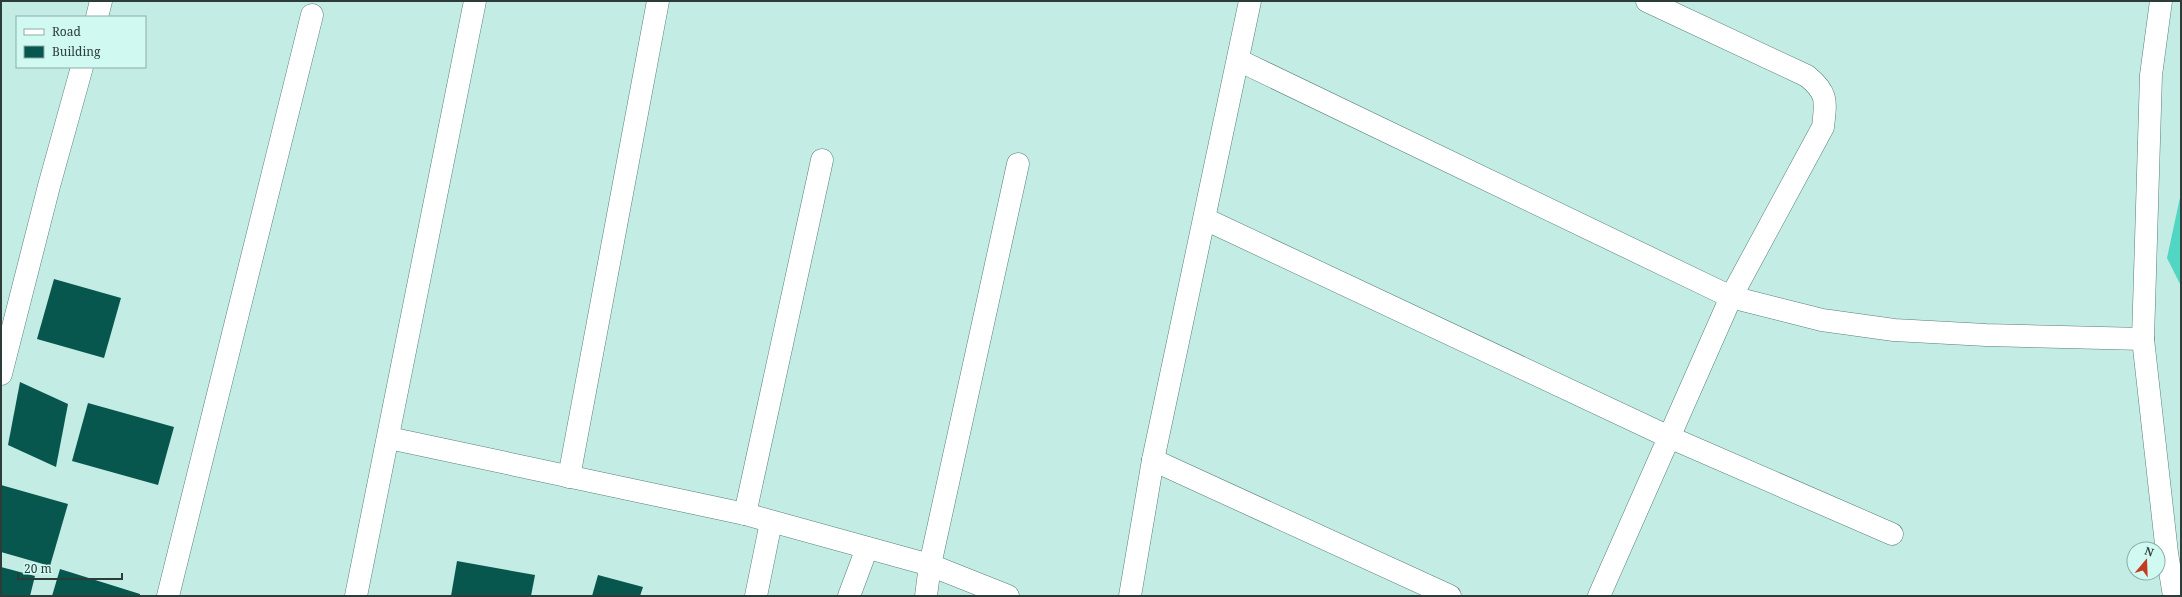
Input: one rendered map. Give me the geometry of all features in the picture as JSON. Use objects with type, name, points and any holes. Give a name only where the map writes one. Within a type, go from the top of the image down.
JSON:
[{"type":"street","points":[[97,16],[101,1]]},
{"type":"street","points":[[356,596],[389,438],[475,1]]},
{"type":"street","points":[[569,477],[658,1]]},
{"type":"street","points":[[1130,596],[1153,460],[1250,1]]},
{"type":"street","points":[[1599,596],[1731,297],[1823,126],[1825,106],[1821,87],[1807,76],[1647,1]]},
{"type":"street","points":[[2161,1],[2151,75],[2143,339],[2174,596]]},
{"type":"street","points":[[168,596],[312,15]]},
{"type":"street","points":[[1238,60],[1731,297],[1822,320],[1894,330],[1986,335],[2143,339]]},
{"type":"street","points":[[1,374],[49,186],[82,68]]},
{"type":"street","points":[[745,514],[822,160]]},
{"type":"street","points":[[926,596],[930,565],[1018,164]]},
{"type":"street","points":[[1205,219],[1669,437],[1892,534]]},
{"type":"street","points":[[389,438],[745,514],[930,565],[1008,596]]},
{"type":"street","points":[[1153,460],[1450,596]]},
{"type":"street","points":[[756,596],[771,522]]},
{"type":"street","points":[[849,596],[867,548]]},
{"type":"shaded area","points":[[2181,193],[2181,286],[2167,258]]},
{"type":"building","points":[[54,279],[121,298],[104,358],[37,339]]},
{"type":"building","points":[[20,382],[68,404],[56,467],[8,445]]},
{"type":"building","points":[[88,403],[174,427],[158,485],[72,461]]},
{"type":"building","points":[[1,485],[68,504],[50,566],[1,552]]},
{"type":"building","points":[[457,561],[535,575],[531,596],[451,596]]},
{"type":"building","points":[[1,567],[35,576],[30,596],[1,596]]},
{"type":"building","points":[[60,569],[140,594],[140,596],[52,596]]},
{"type":"building","points":[[598,575],[643,587],[640,596],[592,596]]}]
